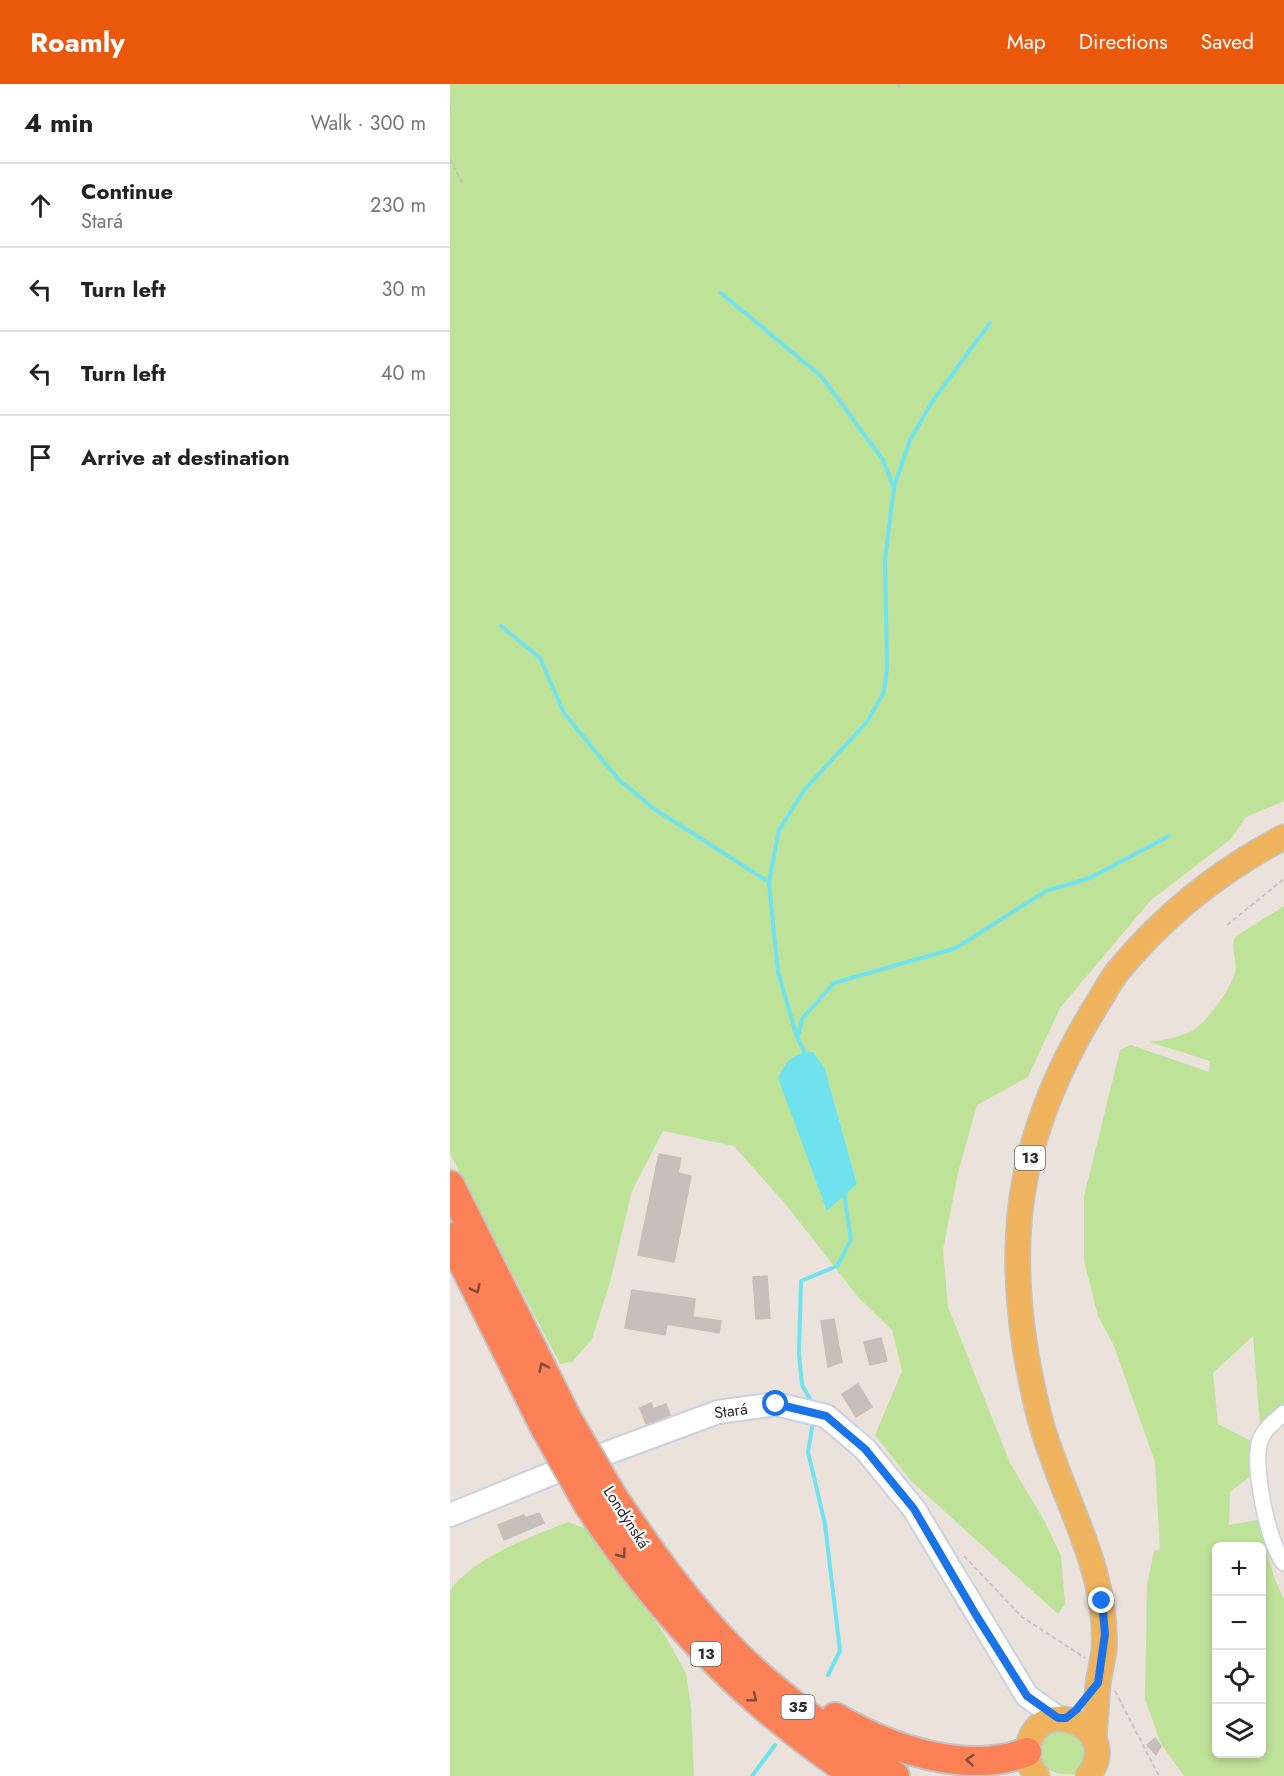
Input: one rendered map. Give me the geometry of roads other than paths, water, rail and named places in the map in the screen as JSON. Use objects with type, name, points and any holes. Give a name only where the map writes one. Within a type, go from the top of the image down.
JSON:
[{"type":"highway","name":"Londýnská","points":[[450,1185],[557,1424]]},
{"type":"highway","name":"Londýnská","points":[[450,1237],[601,1502],[617,1549],[664,1609],[720,1668],[794,1731],[856,1776]]},
{"type":"highway","name":"Londýnská","points":[[601,1502],[657,1562],[737,1655],[780,1693],[895,1776]]},
{"type":"highway","name":"13","points":[[711,1627],[827,1713],[874,1737],[948,1759],[992,1761],[1032,1754]]},
{"type":"main road","name":"13","points":[[1096,1772],[1097,1747],[1094,1739],[1104,1618],[1099,1585],[1041,1420],[1026,1354],[1018,1295],[1018,1241],[1033,1145],[1077,1037],[1117,972],[1172,913],[1208,882],[1248,856],[1284,837]]},
{"type":"main road","name":"13","points":[[1032,1754],[1040,1726],[1062,1718],[1101,1670]]},
{"type":"main road","points":[[1062,1718],[1086,1727],[1094,1739]]},
{"type":"street","name":"Stará","points":[[450,1515],[553,1473],[718,1412],[776,1404],[826,1416],[865,1449],[914,1509],[1027,1696],[1062,1718]]},
{"type":"street","points":[[1284,1413],[1267,1428],[1261,1439],[1258,1457],[1269,1528],[1284,1563]]},
{"type":"street","name":"Stará","points":[[1027,1696],[1032,1754]]},
{"type":"water","points":[[813,1052],[825,1069],[857,1184],[827,1211],[778,1078],[784,1066],[791,1059]]},
{"type":"waterway","points":[[721,293],[822,377],[883,460],[894,488],[885,559],[887,668],[884,692],[867,722],[805,789],[779,830],[769,882],[778,972],[797,1037],[806,1055]]},
{"type":"waterway","points":[[894,487],[910,440],[932,402],[990,323]]},
{"type":"waterway","points":[[501,626],[540,658],[564,713],[618,779],[653,808],[769,882]]},
{"type":"waterway","points":[[798,1036],[802,1019],[834,983],[956,948],[1046,891],[1090,878],[1169,836]]},
{"type":"waterway","points":[[813,1404],[802,1385],[799,1354],[801,1281],[837,1266],[851,1240],[844,1193]]},
{"type":"waterway","points":[[813,1422],[808,1452],[825,1524],[840,1651],[828,1675]]},
{"type":"waterway","points":[[752,1776],[775,1745]]}]
